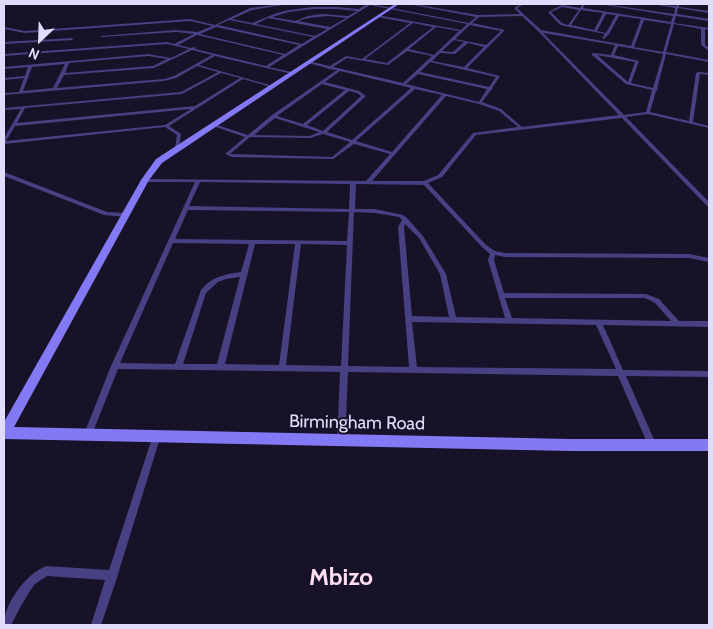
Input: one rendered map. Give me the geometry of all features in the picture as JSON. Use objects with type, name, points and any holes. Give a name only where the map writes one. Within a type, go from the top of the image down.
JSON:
[{"type":"street","points":[[176,44],[213,25],[261,5],[288,4]]},
{"type":"street","points":[[266,67],[369,4],[503,30],[464,68]]},
{"type":"street","points":[[4,434],[145,180],[159,161],[397,4]]},
{"type":"street","points":[[409,4],[478,16],[521,15]]},
{"type":"street","points":[[523,4],[516,7],[521,15],[540,32],[709,205]]},
{"type":"street","points":[[569,26],[584,4]]},
{"type":"street","points":[[600,4],[709,20]]},
{"type":"street","points":[[653,4],[678,6],[709,12]]},
{"type":"street","points":[[607,34],[559,23],[549,11],[560,6],[709,29]]},
{"type":"street","points":[[648,113],[678,6]]},
{"type":"street","points":[[253,24],[280,12],[333,7],[359,10]]},
{"type":"street","points":[[594,31],[605,13]]},
{"type":"street","points":[[295,21],[303,18],[330,15],[348,17]]},
{"type":"street","points":[[602,42],[618,15]]},
{"type":"street","points":[[378,16],[462,32]]},
{"type":"street","points":[[403,85],[478,16]]},
{"type":"street","points":[[268,17],[329,28]]},
{"type":"street","points":[[228,19],[316,36]]},
{"type":"street","points":[[632,48],[643,19]]},
{"type":"street","points":[[4,28],[25,32],[190,20],[302,45]]},
{"type":"street","points":[[362,60],[412,22]]},
{"type":"street","points":[[100,47],[102,36],[107,26]]},
{"type":"street","points":[[329,68],[343,58],[388,64],[435,27]]},
{"type":"street","points":[[704,28],[703,46],[709,50]]},
{"type":"street","points":[[4,32],[10,29]]},
{"type":"street","points":[[66,50],[78,29]]},
{"type":"street","points":[[102,36],[176,31],[286,55]]},
{"type":"street","points":[[540,32],[709,61]]},
{"type":"street","points":[[703,37],[709,38]]},
{"type":"street","points":[[4,43],[72,38]]},
{"type":"street","points":[[453,39],[486,46]]},
{"type":"street","points":[[439,52],[454,53],[467,42]]},
{"type":"street","points":[[4,55],[157,43],[176,44],[291,73]]},
{"type":"street","points":[[612,56],[617,45]]},
{"type":"street","points":[[120,58],[121,46]]},
{"type":"street","points":[[62,74],[154,68],[194,48]]},
{"type":"street","points":[[407,50],[435,56]]},
{"type":"street","points":[[4,94],[164,80],[174,77],[216,54]]},
{"type":"street","points":[[629,84],[637,61],[593,54],[629,84],[656,90]]},
{"type":"street","points":[[4,68],[155,55],[172,59]]},
{"type":"street","points":[[429,61],[498,76],[480,103]]},
{"type":"street","points":[[55,90],[68,62]]},
{"type":"street","points":[[309,62],[444,96],[480,103],[500,110],[521,128]]},
{"type":"street","points":[[20,92],[31,65]]},
{"type":"street","points":[[196,65],[271,86]]},
{"type":"street","points":[[340,70],[247,136],[229,151],[228,156],[325,159],[339,155],[413,88]]},
{"type":"street","points":[[4,109],[182,93],[221,72]]},
{"type":"street","points":[[416,72],[491,88]]},
{"type":"street","points":[[691,123],[698,73],[709,74]]},
{"type":"street","points":[[4,79],[26,77]]},
{"type":"street","points":[[4,142],[166,126],[243,78]]},
{"type":"street","points":[[212,125],[247,136],[305,138],[317,136],[364,96],[349,89],[321,82]]},
{"type":"street","points":[[80,102],[86,87]]},
{"type":"street","points":[[303,126],[349,89]]},
{"type":"street","points":[[367,182],[444,96]]},
{"type":"street","points":[[112,114],[117,98]]},
{"type":"street","points":[[4,142],[24,107]]},
{"type":"street","points":[[13,125],[196,107]]},
{"type":"street","points":[[145,180],[425,184],[440,176],[475,134],[648,113],[709,127]]},
{"type":"street","points":[[274,116],[391,153]]},
{"type":"street","points":[[166,126],[179,134],[177,148]]},
{"type":"street","points":[[4,174],[106,214],[127,215]]},
{"type":"street","points":[[88,434],[114,366],[198,180]]},
{"type":"street","points":[[341,441],[352,243],[353,182]]},
{"type":"street","points":[[425,184],[493,253],[505,255],[690,256],[709,260]]},
{"type":"street","points":[[186,208],[352,210],[395,213],[405,219],[421,237],[443,274],[453,320]]},
{"type":"street","points":[[405,219],[401,227],[413,370]]},
{"type":"street","points":[[172,241],[352,243]]},
{"type":"street","points":[[220,368],[242,274],[252,242]]},
{"type":"street","points":[[282,369],[298,243]]},
{"type":"street","points":[[493,253],[491,260],[509,321]]},
{"type":"street","points":[[178,367],[203,292],[208,284],[223,276],[242,274]]},
{"type":"street","points":[[501,295],[646,296],[657,301],[677,324]]},
{"type":"street","points":[[409,319],[709,324]]},
{"type":"street","points":[[599,323],[652,444]]},
{"type":"street","points":[[114,366],[709,374]]},
{"type":"street","name":"Birmingham Road","points":[[4,434],[156,435],[341,441],[570,445],[709,445]]},
{"type":"street","points":[[96,625],[156,435]]},
{"type":"street","points":[[6,625],[22,593],[38,574],[46,571],[113,575]]},
{"type":"district","name":"Mbizo","points":[[341,578]]}]
